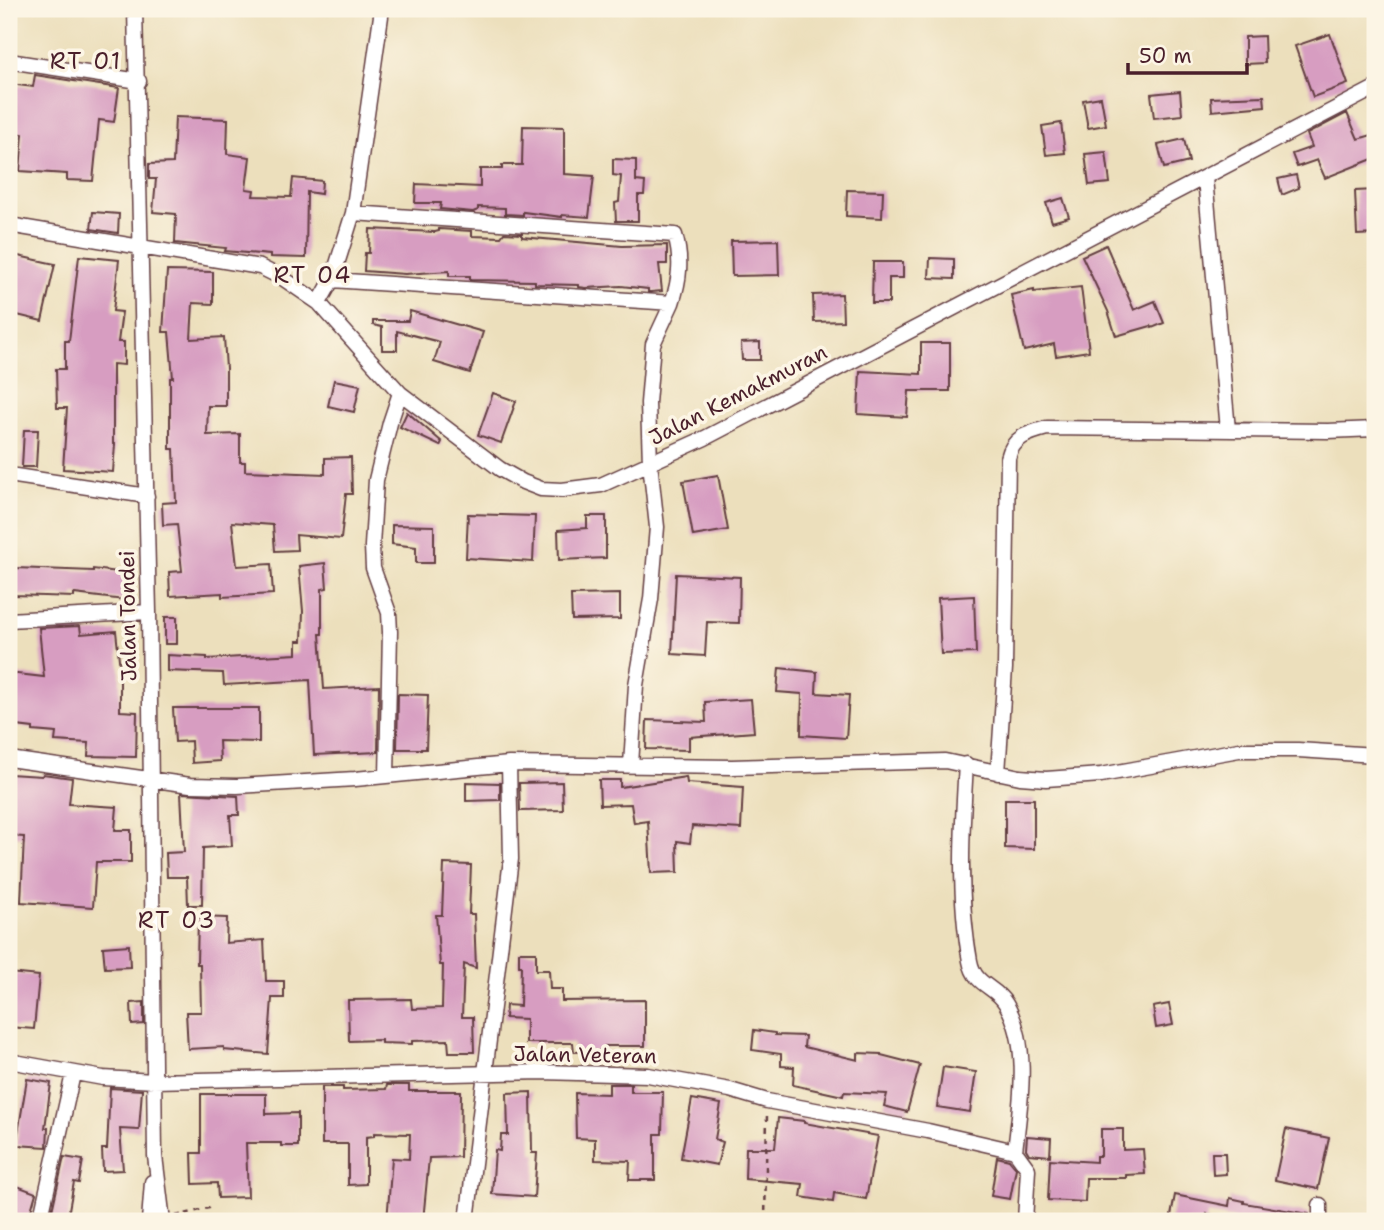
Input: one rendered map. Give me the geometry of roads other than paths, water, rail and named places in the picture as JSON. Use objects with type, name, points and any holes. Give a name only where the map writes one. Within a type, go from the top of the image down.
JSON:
[{"type":"street","name":"Jalan Tondei","points":[[135,9],[139,81],[140,248],[147,496],[158,1219]]},
{"type":"street","points":[[319,303],[332,280],[353,213],[382,9]]},
{"type":"street","points":[[9,61],[139,81]]},
{"type":"street","name":"Jalan Kemakmuran","points":[[9,225],[260,267],[284,279],[319,303],[400,393],[500,469],[541,489],[582,489],[601,485],[705,438],[1375,88]]},
{"type":"street","points":[[1205,178],[1228,430]]},
{"type":"street","points":[[353,213],[675,235],[680,263],[679,283],[653,344],[648,403],[650,463],[657,527],[650,599],[636,685],[631,765]]},
{"type":"street","points":[[332,280],[672,303]]},
{"type":"street","points":[[387,776],[389,613],[373,568],[372,546],[376,480],[387,432],[400,393]]},
{"type":"street","points":[[998,773],[1004,682],[1008,475],[1011,447],[1018,439],[1030,432],[1047,429],[1328,432],[1375,429]]},
{"type":"street","points":[[9,475],[147,496]]},
{"type":"street","points":[[9,620],[149,612]]},
{"type":"street","points":[[9,759],[190,785],[237,786],[387,776],[509,764],[806,766],[944,761],[998,773],[1045,779],[1124,771],[1239,750],[1375,755]]},
{"type":"street","points":[[467,1221],[511,859],[509,764]]},
{"type":"street","points":[[966,764],[962,831],[963,888],[971,963],[975,976],[1004,1001],[1010,1011],[1020,1049],[1022,1068],[1015,1151],[1028,1169],[1025,1221]]},
{"type":"street","name":"Jalan Veteran","points":[[9,1060],[73,1074],[154,1081],[542,1072],[649,1075],[730,1090],[767,1101],[882,1121],[1015,1151]]},
{"type":"street","points":[[40,1221],[73,1074]]},
{"type":"street","points":[[1320,1205],[1320,1221]]},
{"type":"district","name":"RT 01","points":[[86,61]]},
{"type":"district","name":"RT 04","points":[[313,275]]},
{"type":"district","name":"RT 03","points":[[177,920]]}]
